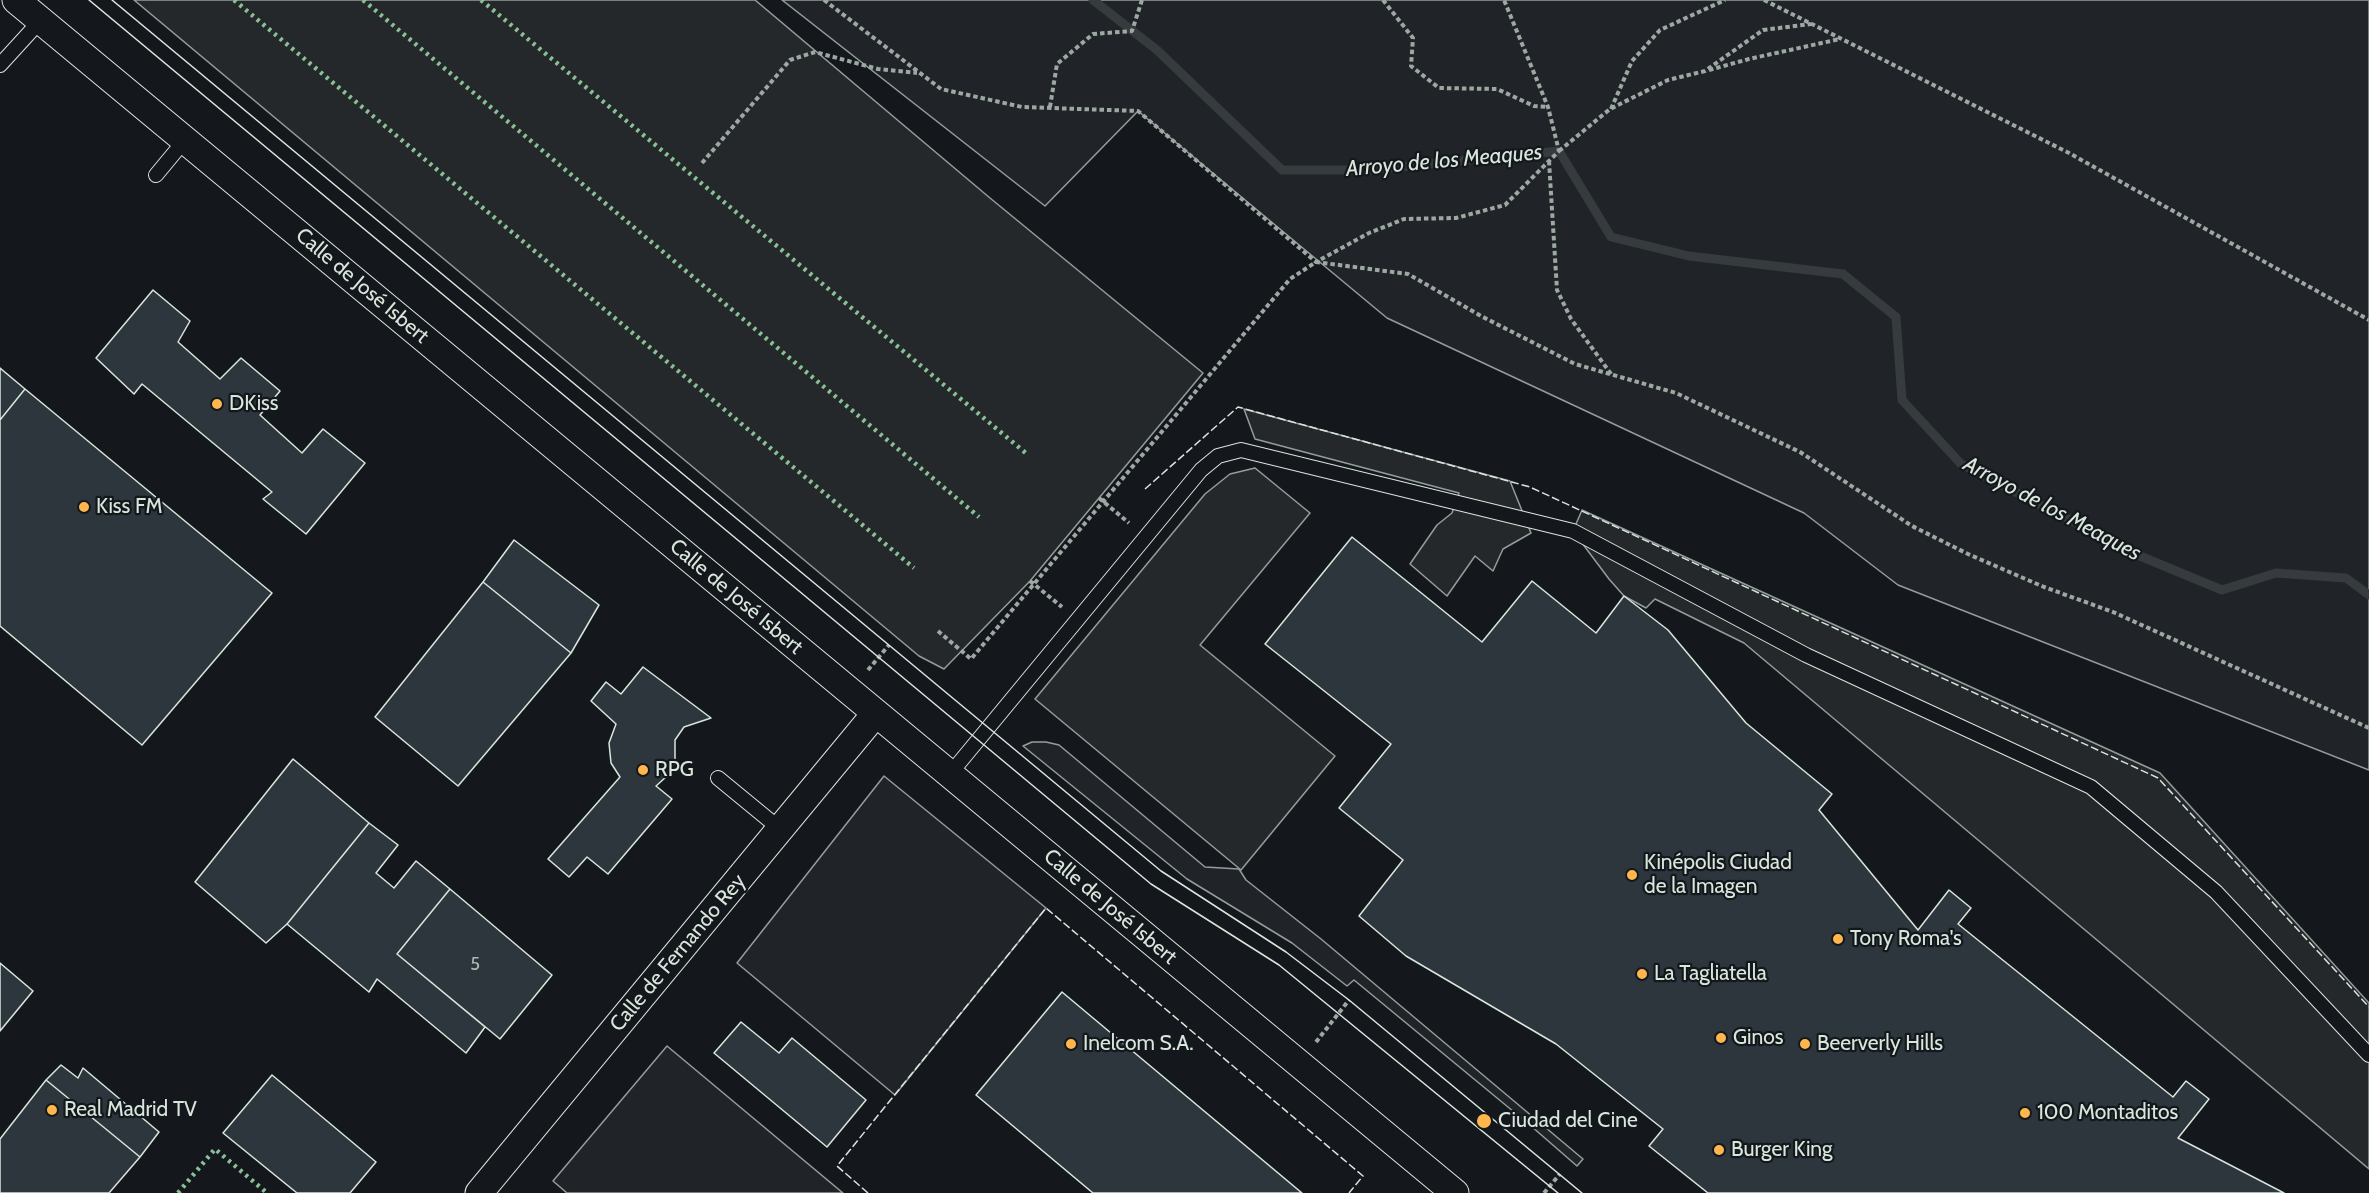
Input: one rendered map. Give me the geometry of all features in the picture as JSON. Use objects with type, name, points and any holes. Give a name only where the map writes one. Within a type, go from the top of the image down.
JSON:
[{"type":"street","name":"Calle de José Isbert","points":[[16,0],[1455,1193]]},
{"type":"street","name":"Calle de Fernando Rey","points":[[479,1193],[876,713]]},
{"type":"lane","points":[[0,65],[41,20]]},
{"type":"lane","points":[[156,175],[185,140]]},
{"type":"lane","points":[[950,774],[1202,470],[1218,456],[1241,450],[1573,531],[1806,655],[2091,787],[2216,892],[2369,1055]]},
{"type":"lane","points":[[718,778],[780,829]]},
{"type":"path","points":[[825,0],[941,89],[1022,107],[1138,111],[1316,262],[1408,274],[1481,316],[1575,364],[1676,393],[1800,452],[1912,526],[1968,554],[2113,612],[2369,728]]},
{"type":"path","points":[[1050,107],[1058,64],[1093,34],[1132,31],[1142,0]]},
{"type":"path","points":[[1383,0],[1413,38],[1412,66],[1439,88],[1497,89],[1534,106],[1548,106]]},
{"type":"path","points":[[1504,0],[1548,106],[1559,151]]},
{"type":"path","points":[[1610,109],[1632,61],[1660,30],[1725,0]]},
{"type":"path","points":[[1764,0],[2069,153],[2369,321]]},
{"type":"path","points":[[1705,71],[1763,30],[1811,24]]},
{"type":"path","points":[[938,631],[971,659],[1032,582],[1290,279],[1369,233],[1404,219],[1456,218],[1505,205],[1559,151],[1610,109],[1668,80],[1749,58],[1840,39]]},
{"type":"path","points":[[702,162],[790,60],[815,52],[878,69],[918,73]]},
{"type":"path","points":[[1549,161],[1557,290],[1571,319],[1611,374]]},
{"type":"path","points":[[1101,500],[1146,537]]},
{"type":"path","points":[[1032,582],[1078,620]]},
{"type":"path","points":[[1299,1063],[1349,1000]]},
{"type":"path","points":[[1544,1193],[1560,1174]]},
{"type":"shaded area","points":[[134,0],[755,0],[1203,373],[1030,581],[944,669],[919,656]]},
{"type":"shaded area","points":[[782,0],[2369,0],[2369,770],[1898,585],[1804,513],[1387,318],[1138,111],[1045,206]]},
{"type":"shaded area","points":[[1244,409],[1510,481],[1531,533],[1503,549],[1493,571],[1475,556],[1447,596],[1410,564],[1437,525],[1452,513],[1459,493],[1255,439]]},
{"type":"shaded area","points":[[1255,468],[1310,513],[1200,645],[1335,756],[1241,870],[1035,699],[1205,494],[1230,474]]},
{"type":"shaded area","points":[[1582,510],[2160,773],[2369,1003],[2369,1169],[1744,643],[1655,599],[1646,608],[1624,596],[1573,531]]},
{"type":"shaded area","points":[[1032,742],[1059,745],[1205,867],[1239,869],[1246,880],[1321,939],[1583,1159],[1577,1166],[1354,980],[1347,986],[1292,943],[1187,879],[1023,746]]},
{"type":"shaded area","points":[[884,776],[1046,908],[895,1095],[737,963]]},
{"type":"shaded area","points":[[667,1046],[843,1193],[567,1193],[553,1181]]},
{"type":"building","name":"DKiss","points":[[153,290],[190,321],[178,342],[220,379],[241,358],[280,391],[260,415],[302,453],[323,429],[365,463],[306,534],[263,499],[272,492],[142,384],[134,394],[96,358]]},
{"type":"building","points":[[0,368],[25,389],[0,420]]},
{"type":"building","name":"Kiss FM","points":[[25,389],[272,593],[142,745],[0,626],[0,420]]},
{"type":"building","name":"Kinépolis Ciudad de la Imagen","points":[[1352,537],[1482,642],[1532,581],[1596,633],[1624,596],[1668,630],[1746,723],[1832,794],[1819,810],[1918,930],[1949,890],[1971,908],[1958,924],[2173,1097],[2186,1081],[2209,1099],[2178,1138],[2284,1193],[1708,1193],[1649,1146],[1663,1129],[1556,1044],[1406,956],[1359,916],[1403,860],[1339,808],[1391,744],[1265,644]]},
{"type":"building","points":[[514,540],[599,605],[571,653],[483,582]]},
{"type":"building","points":[[483,582],[571,653],[458,786],[375,717]]},
{"type":"building","name":"RPG","points":[[643,667],[711,718],[684,727],[675,740],[675,762],[666,777],[656,786],[672,799],[608,874],[587,857],[569,877],[548,859],[620,777],[611,763],[609,743],[616,724],[591,701],[606,682],[621,694]]},
{"type":"building","points":[[293,759],[369,823],[287,924],[266,943],[195,882]]},
{"type":"building","points":[[369,823],[398,845],[376,873],[394,888],[416,861],[450,889],[397,954],[485,1027],[466,1053],[377,979],[369,992],[287,924]]},
{"type":"building","points":[[450,889],[552,975],[500,1039],[397,954]]},
{"type":"building","points":[[0,963],[33,991],[0,1031]]},
{"type":"building","name":"Inelcom S.A.","points":[[1062,992],[1302,1193],[1093,1193],[976,1095]]},
{"type":"building","points":[[741,1022],[779,1053],[792,1038],[866,1100],[827,1147],[714,1053]]},
{"type":"building","points":[[61,1065],[78,1078],[83,1068],[159,1132],[140,1157],[46,1080]]},
{"type":"building","points":[[272,1075],[376,1162],[350,1193],[297,1193],[223,1133]]},
{"type":"building","name":"Real Madrid TV","points":[[46,1080],[140,1157],[109,1193],[0,1193],[0,1139]]},
{"type":"waterway","name":"Arroyo de los Meaques","points":[[1093,0],[1157,50],[1282,170],[1369,170],[1559,151],[1611,237],[1689,256],[1843,274],[1896,317],[1902,400],[1961,464],[2140,556],[2222,590],[2276,573],[2346,578],[2369,595]]},
{"type":"tram line","points":[[89,0],[1151,884],[1279,965],[1558,1193]]},
{"type":"tram line","points":[[112,0],[1161,871],[1286,952],[1349,1000],[1582,1193]]},
{"type":"hedge","points":[[234,0],[914,568]]},
{"type":"hedge","points":[[363,0],[979,517]]},
{"type":"hedge","points":[[481,0],[1027,454]]},
{"type":"hedge","points":[[178,1193],[215,1149],[267,1193]]},
{"type":"fence","points":[[1145,489],[1238,407],[1530,487],[2158,778],[2369,1007]]},
{"type":"fence","points":[[868,1193],[837,1166],[1046,908],[1363,1176],[1349,1193]]},
{"type":"place","name":"DKiss","points":[[217,404]]},
{"type":"place","name":"Kiss FM","points":[[84,507]]},
{"type":"place","name":"RPG","points":[[643,770]]},
{"type":"place","name":"Kinépolis Ciudad de la Imagen","points":[[1632,875]]},
{"type":"place","name":"Tony Roma's","points":[[1838,939]]},
{"type":"place","name":"La Tagliatella","points":[[1642,974]]},
{"type":"place","name":"Ginos","points":[[1721,1038]]},
{"type":"place","name":"Inelcom S.A.","points":[[1071,1044]]},
{"type":"place","name":"Beerverly Hills","points":[[1805,1044]]},
{"type":"place","name":"Real Madrid TV","points":[[52,1110]]},
{"type":"place","name":"100 Montaditos","points":[[2025,1113]]},
{"type":"place","name":"Ciudad del Cine","points":[[1484,1121]]},
{"type":"place","name":"Burger King","points":[[1719,1150]]}]
